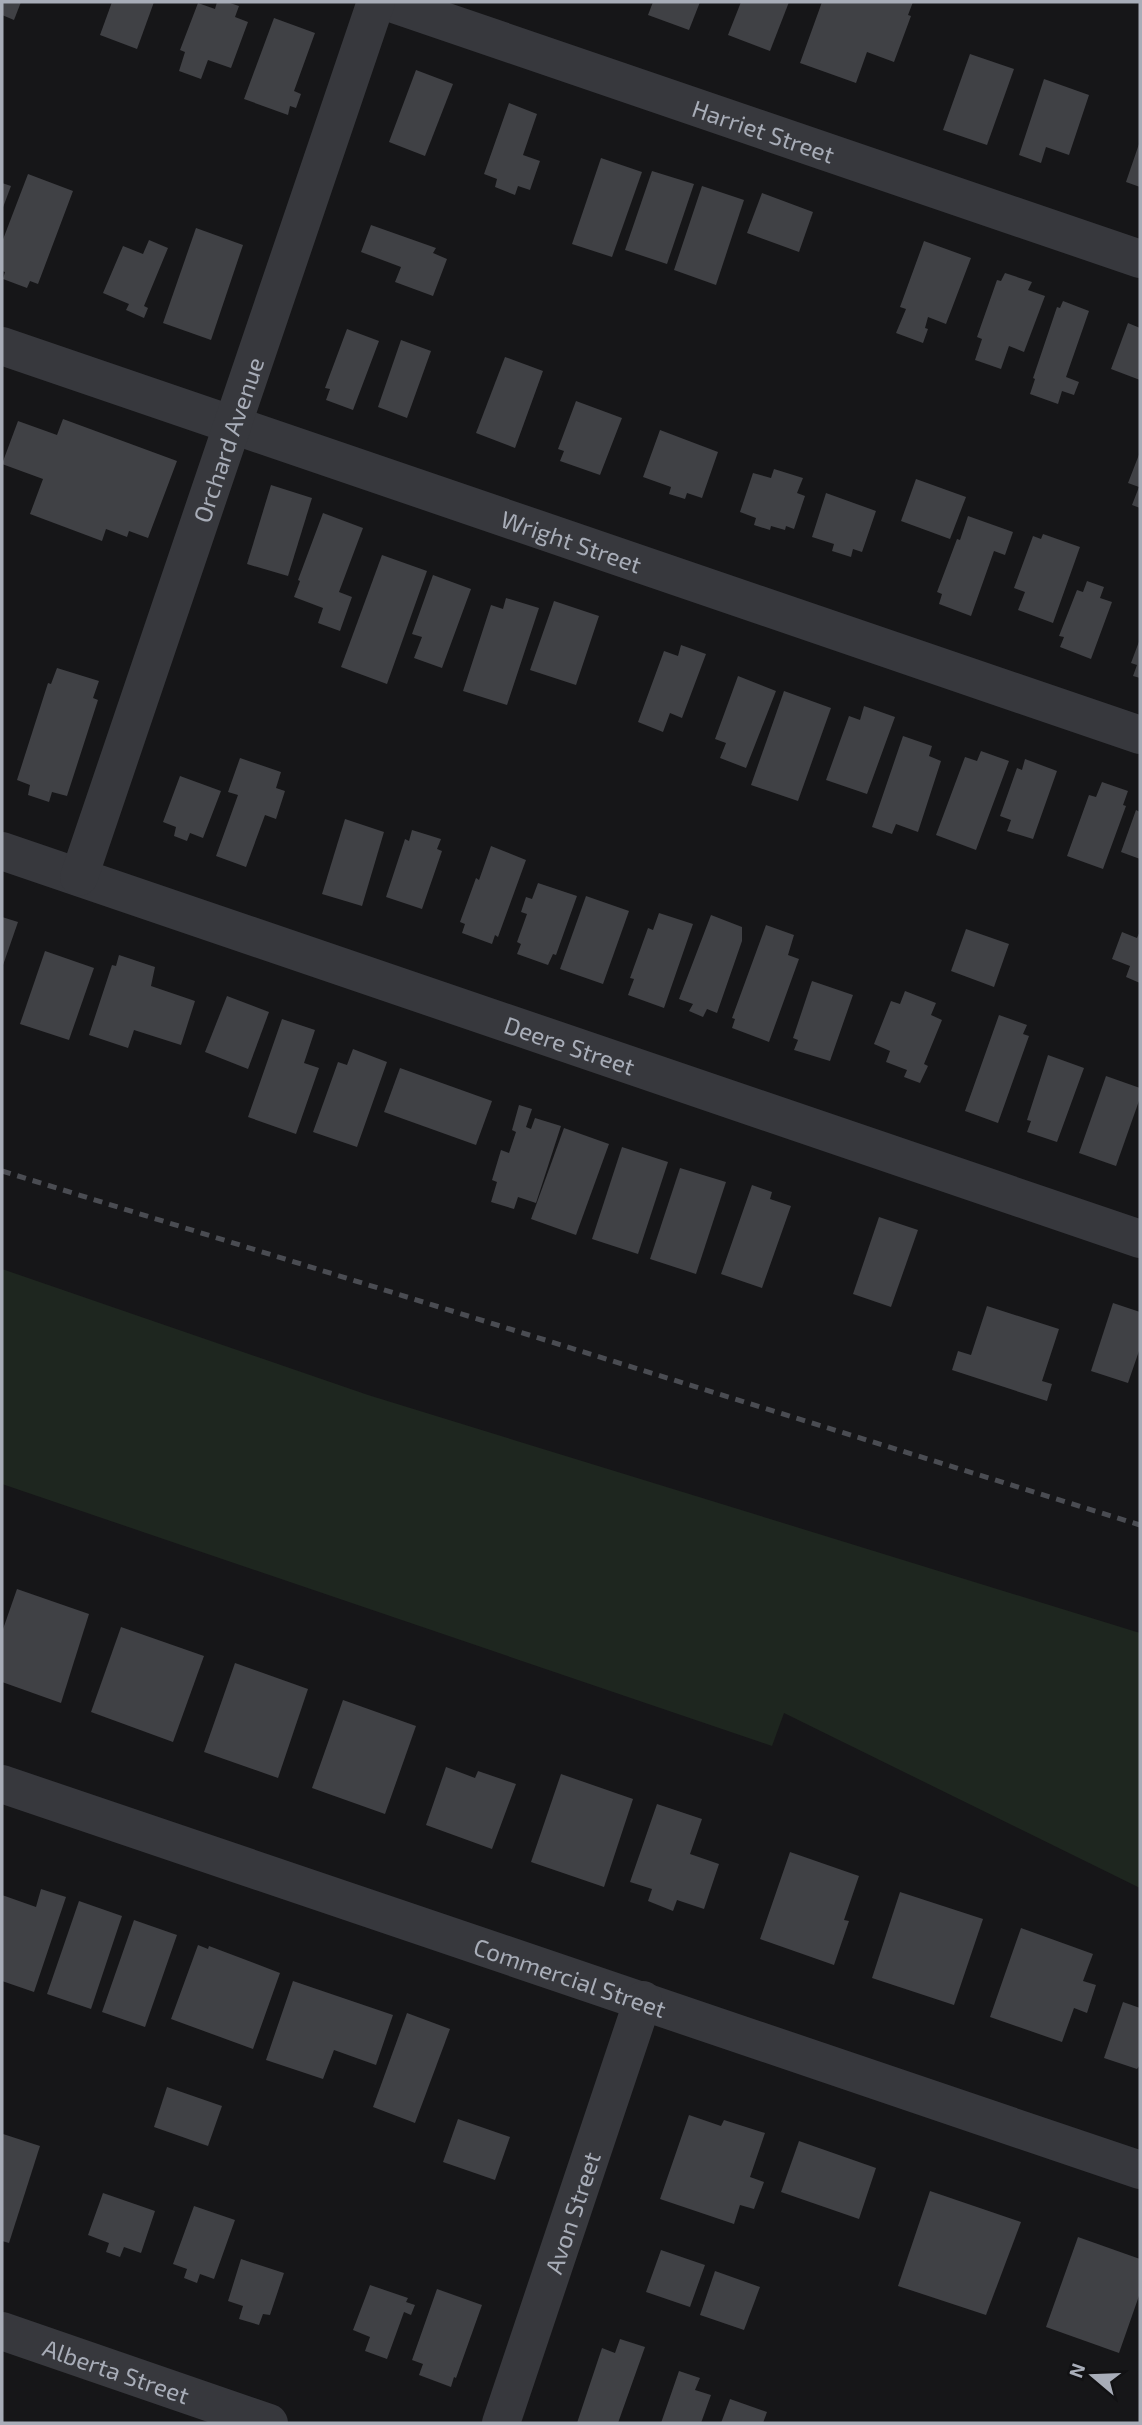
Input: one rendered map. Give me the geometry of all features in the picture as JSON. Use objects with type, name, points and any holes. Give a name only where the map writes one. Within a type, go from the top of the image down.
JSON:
[{"type":"street","name":"Orchard Avenue","points":[[79,877],[376,2]]},
{"type":"street","name":"Harriet Street","points":[[388,2],[1140,259]]},
{"type":"street","name":"Wright Street","points":[[2,346],[1140,735]]},
{"type":"street","name":"Deere Street","points":[[2,850],[1140,1239]]},
{"type":"street","name":"Commercial Street","points":[[2,1784],[1140,2169]]},
{"type":"street","name":"Avon Street","points":[[501,2423],[643,2000]]},
{"type":"street","name":"Alberta Street","points":[[2,2331],[269,2423]]},
{"type":"shaded area","points":[[2,1269],[368,1395],[1140,1633],[1140,1888],[784,1713],[772,1746],[2,1484]]},
{"type":"building","points":[[2,2],[21,2],[14,20],[2,15]]},
{"type":"building","points":[[112,2],[154,2],[137,49],[100,35]]},
{"type":"building","points":[[217,2],[239,6],[235,17],[248,22],[231,68],[208,60],[201,79],[179,71],[185,52],[180,50],[198,3],[215,9]]},
{"type":"building","points":[[653,2],[700,2],[689,30],[648,15]]},
{"type":"building","points":[[741,2],[789,2],[770,51],[728,35]]},
{"type":"building","points":[[822,2],[913,2],[908,15],[911,16],[894,62],[867,52],[856,83],[800,63]]},
{"type":"building","points":[[274,18],[315,33],[294,91],[301,94],[296,108],[290,106],[288,115],[244,99]]},
{"type":"building","points":[[970,54],[1014,69],[987,145],[943,130]]},
{"type":"building","points":[[416,70],[453,84],[425,156],[389,142]]},
{"type":"building","points":[[1044,79],[1089,95],[1069,155],[1046,147],[1041,163],[1019,155]]},
{"type":"building","points":[[509,103],[537,114],[523,155],[540,161],[530,190],[518,186],[515,195],[495,187],[497,179],[484,174]]},
{"type":"building","points":[[1140,141],[1140,187],[1126,182]]},
{"type":"building","points":[[601,158],[642,172],[612,257],[572,244]]},
{"type":"building","points":[[652,171],[694,184],[667,264],[625,250]]},
{"type":"building","points":[[28,174],[73,191],[38,284],[30,281],[27,288],[3,279],[5,272],[2,271],[2,242]]},
{"type":"building","points":[[2,183],[11,186],[2,210]]},
{"type":"building","points":[[702,186],[744,200],[716,285],[674,270]]},
{"type":"building","points":[[762,193],[813,212],[799,252],[747,233]]},
{"type":"building","points":[[371,225],[436,248],[433,253],[447,259],[433,296],[395,282],[401,267],[361,252]]},
{"type":"building","points":[[196,228],[243,245],[211,340],[163,323]]},
{"type":"building","points":[[149,240],[168,248],[144,306],[148,308],[144,318],[126,310],[129,304],[103,293],[123,246],[143,254]]},
{"type":"building","points":[[924,241],[971,258],[946,324],[928,317],[925,328],[928,329],[923,343],[896,333],[906,309],[900,307]]},
{"type":"building","points":[[1005,273],[1032,282],[1028,290],[1045,296],[1024,352],[1009,346],[1001,369],[975,360],[982,339],[977,337],[997,280],[1001,281]]},
{"type":"building","points":[[1063,301],[1089,311],[1066,377],[1079,382],[1074,395],[1062,391],[1058,404],[1030,394],[1057,307],[1060,308]]},
{"type":"building","points":[[1128,323],[1140,328],[1140,380],[1111,369]]},
{"type":"building","points":[[347,329],[379,341],[353,410],[326,400],[330,389],[325,388]]},
{"type":"building","points":[[401,340],[431,351],[407,418],[378,407]]},
{"type":"building","points":[[505,357],[543,371],[515,448],[476,433]]},
{"type":"building","points":[[576,401],[622,418],[600,475],[560,461],[564,451],[558,449]]},
{"type":"building","points":[[63,419],[177,461],[148,538],[129,531],[127,537],[106,529],[102,541],[30,514],[43,479],[2,464],[18,421],[57,435]]},
{"type":"building","points":[[660,430],[718,452],[702,498],[687,493],[685,499],[669,494],[671,487],[643,477]]},
{"type":"building","points":[[1140,452],[1140,508],[1132,505],[1139,487],[1128,483]]},
{"type":"building","points":[[774,469],[803,478],[797,493],[805,496],[794,529],[786,526],[785,530],[771,526],[770,530],[754,525],[756,518],[740,512],[753,473],[771,478]]},
{"type":"building","points":[[916,479],[966,497],[950,539],[901,521]]},
{"type":"building","points":[[271,485],[312,498],[288,576],[247,564]]},
{"type":"building","points":[[826,493],[876,511],[862,552],[853,549],[851,557],[832,551],[834,544],[812,537]]},
{"type":"building","points":[[323,513],[363,528],[339,592],[352,597],[340,631],[318,623],[323,608],[294,597]]},
{"type":"building","points":[[968,516],[1013,532],[1005,555],[994,551],[971,616],[939,604],[942,594],[937,592]]},
{"type":"building","points":[[1043,534],[1080,547],[1053,623],[1018,610],[1025,592],[1014,588],[1033,536],[1041,539]]},
{"type":"building","points":[[382,555],[427,571],[387,684],[341,667]]},
{"type":"building","points":[[433,575],[471,589],[442,668],[414,658],[422,637],[412,634]]},
{"type":"building","points":[[1087,581],[1104,587],[1100,598],[1112,602],[1091,659],[1060,647],[1064,637],[1059,636],[1077,590],[1083,592]]},
{"type":"building","points":[[506,598],[539,608],[507,705],[463,691],[491,605],[503,609]]},
{"type":"building","points":[[554,601],[599,616],[576,685],[530,670]]},
{"type":"building","points":[[1140,639],[1140,678],[1133,676],[1137,665],[1131,663]]},
{"type":"building","points":[[681,645],[706,654],[682,718],[670,713],[663,732],[638,722],[664,651],[678,656]]},
{"type":"building","points":[[57,668],[99,681],[93,698],[98,700],[67,796],[52,792],[49,802],[28,795],[30,785],[17,780],[48,683],[51,684]]},
{"type":"building","points":[[738,676],[776,691],[746,768],[720,758],[726,743],[715,739]]},
{"type":"building","points":[[784,691],[831,708],[798,801],[751,785]]},
{"type":"building","points":[[864,706],[895,717],[867,794],[826,780],[849,716],[860,720]]},
{"type":"building","points":[[903,736],[932,746],[929,756],[941,761],[918,832],[896,824],[892,834],[872,827]]},
{"type":"building","points":[[981,751],[1009,761],[976,850],[936,835],[965,757],[977,761]]},
{"type":"building","points":[[240,758],[281,772],[276,788],[285,791],[276,819],[265,815],[246,867],[216,856],[238,795],[228,792]]},
{"type":"building","points":[[1025,759],[1057,771],[1033,839],[1007,831],[1011,820],[1000,816],[1017,768],[1022,770]]},
{"type":"building","points":[[180,776],[221,791],[203,838],[190,833],[187,841],[174,836],[176,827],[163,822]]},
{"type":"building","points":[[1102,782],[1128,791],[1123,805],[1126,806],[1103,869],[1067,856],[1089,795],[1096,797]]},
{"type":"building","points":[[1136,810],[1140,812],[1140,859],[1121,852]]},
{"type":"building","points":[[345,819],[384,832],[362,906],[322,894]]},
{"type":"building","points":[[412,830],[441,839],[437,849],[442,851],[422,909],[386,897],[405,839],[409,841]]},
{"type":"building","points":[[491,846],[526,860],[498,937],[495,935],[492,944],[462,933],[465,924],[460,922]]},
{"type":"building","points":[[538,883],[577,896],[556,955],[553,954],[548,965],[517,954],[521,944],[517,942],[527,914],[521,912],[526,897],[532,899]]},
{"type":"building","points":[[586,896],[629,911],[603,984],[560,969]]},
{"type":"building","points":[[659,913],[693,924],[664,1008],[628,995],[634,979],[630,978],[648,928],[653,930]]},
{"type":"building","points":[[711,915],[742,927],[742,941],[717,1013],[707,1009],[703,1017],[689,1011],[693,1004],[679,999]]},
{"type":"building","points":[[2,917],[18,922],[2,968]]},
{"type":"building","points":[[766,925],[794,935],[788,955],[799,959],[769,1042],[732,1028],[735,1019],[732,1018]]},
{"type":"building","points":[[966,929],[1009,944],[994,987],[951,971]]},
{"type":"building","points":[[1140,931],[1140,983],[1126,977],[1130,966],[1112,959],[1122,932],[1137,938]]},
{"type":"building","points":[[45,951],[94,968],[69,1040],[20,1024]]},
{"type":"building","points":[[119,955],[155,967],[151,986],[195,1001],[181,1045],[134,1030],[128,1048],[89,1035],[112,965],[116,966]]},
{"type":"building","points":[[812,981],[853,995],[830,1061],[794,1050],[798,1040],[793,1038]]},
{"type":"building","points":[[905,991],[936,1003],[931,1015],[942,1020],[924,1064],[928,1066],[920,1083],[904,1077],[907,1070],[886,1062],[890,1051],[874,1044],[891,1001],[900,1004]]},
{"type":"building","points":[[227,996],[269,1012],[248,1069],[205,1052]]},
{"type":"building","points":[[999,1015],[1027,1025],[1023,1034],[1029,1036],[998,1123],[965,1111]]},
{"type":"building","points":[[282,1019],[315,1030],[304,1063],[319,1068],[296,1134],[248,1117]]},
{"type":"building","points":[[353,1049],[387,1062],[357,1147],[313,1132],[338,1062],[347,1065]]},
{"type":"building","points":[[1048,1055],[1084,1068],[1057,1142],[1027,1132],[1031,1121],[1027,1120]]},
{"type":"building","points":[[400,1068],[492,1101],[476,1145],[384,1112]]},
{"type":"building","points":[[1106,1076],[1140,1088],[1140,1098],[1116,1166],[1079,1153]]},
{"type":"building","points":[[519,1105],[532,1109],[526,1127],[531,1129],[535,1118],[561,1126],[536,1203],[518,1197],[514,1209],[491,1202],[497,1182],[492,1180],[501,1150],[509,1153],[516,1132],[512,1130]]},
{"type":"building","points":[[564,1128],[609,1144],[576,1235],[531,1219]]},
{"type":"building","points":[[622,1147],[668,1162],[638,1254],[592,1239]]},
{"type":"building","points":[[680,1168],[726,1182],[696,1274],[650,1259]]},
{"type":"building","points":[[752,1185],[772,1192],[770,1199],[791,1206],[762,1288],[721,1274]]},
{"type":"building","points":[[879,1217],[918,1230],[891,1307],[853,1294]]},
{"type":"building","points":[[1113,1303],[1140,1312],[1140,1348],[1128,1383],[1091,1371]]},
{"type":"building","points":[[987,1306],[1059,1329],[1042,1381],[1052,1384],[1047,1401],[952,1370],[958,1351],[971,1355]]},
{"type":"building","points":[[17,1589],[89,1614],[61,1703],[2,1682],[2,1632]]},
{"type":"building","points":[[121,1627],[204,1656],[173,1742],[91,1712]]},
{"type":"building","points":[[235,1663],[308,1689],[278,1778],[204,1752]]},
{"type":"building","points":[[343,1700],[416,1726],[385,1814],[312,1788]]},
{"type":"building","points":[[446,1767],[475,1778],[478,1771],[516,1784],[492,1849],[426,1825]]},
{"type":"building","points":[[561,1774],[633,1799],[604,1887],[531,1862]]},
{"type":"building","points":[[657,1804],[702,1819],[690,1854],[719,1864],[704,1909],[677,1900],[673,1911],[648,1901],[652,1889],[630,1882]]},
{"type":"building","points":[[790,1852],[859,1876],[844,1920],[849,1921],[834,1965],[760,1939]]},
{"type":"building","points":[[41,1889],[66,1897],[34,1992],[2,1981],[2,1895],[36,1907]]},
{"type":"building","points":[[900,1892],[983,1919],[954,2005],[872,1978]]},
{"type":"building","points":[[79,1901],[122,1916],[91,2009],[47,1994]]},
{"type":"building","points":[[134,1920],[177,1935],[145,2027],[102,2012]]},
{"type":"building","points":[[1021,1928],[1093,1954],[1083,1981],[1096,1985],[1087,2013],[1074,2008],[1062,2042],[990,2017]]},
{"type":"building","points":[[198,1945],[208,1949],[209,1946],[280,1973],[253,2049],[171,2019]]},
{"type":"building","points":[[293,1981],[393,2015],[376,2065],[334,2050],[323,2079],[266,2060]]},
{"type":"building","points":[[1123,2002],[1140,2008],[1140,2065],[1137,2069],[1104,2058]]},
{"type":"building","points":[[407,2013],[450,2029],[415,2123],[373,2107]]},
{"type":"building","points":[[167,2087],[222,2106],[208,2146],[154,2127]]},
{"type":"building","points":[[689,2115],[721,2126],[724,2120],[765,2133],[750,2177],[764,2182],[754,2209],[740,2205],[734,2224],[660,2199]]},
{"type":"building","points":[[458,2119],[510,2137],[495,2180],[443,2162]]},
{"type":"building","points":[[3,2134],[40,2146],[9,2243],[2,2241]]},
{"type":"building","points":[[799,2141],[876,2168],[859,2219],[781,2192]]},
{"type":"building","points":[[930,2191],[1021,2222],[986,2315],[898,2286]]},
{"type":"building","points":[[103,2193],[155,2211],[141,2253],[124,2247],[120,2257],[106,2252],[109,2243],[88,2235]]},
{"type":"building","points":[[194,2206],[235,2220],[214,2279],[200,2274],[197,2283],[184,2278],[187,2269],[173,2264]]},
{"type":"building","points":[[1078,2237],[1140,2259],[1140,2293],[1119,2353],[1046,2327]]},
{"type":"building","points":[[661,2250],[705,2265],[690,2307],[646,2292]]},
{"type":"building","points":[[241,2259],[284,2273],[270,2315],[263,2314],[259,2325],[239,2319],[243,2306],[228,2301]]},
{"type":"building","points":[[715,2271],[760,2287],[744,2330],[700,2315]]},
{"type":"building","points":[[370,2285],[408,2298],[406,2302],[415,2305],[411,2315],[404,2312],[387,2359],[365,2351],[370,2337],[353,2330]]},
{"type":"building","points":[[437,2289],[482,2305],[451,2387],[419,2375],[423,2364],[412,2360]]},
{"type":"building","points":[[620,2339],[645,2347],[618,2423],[577,2423],[602,2348],[615,2353]]},
{"type":"building","points":[[679,2371],[700,2378],[695,2390],[711,2395],[701,2423],[661,2423]]},
{"type":"building","points":[[730,2399],[767,2412],[763,2423],[721,2423]]},
{"type":"railway","points":[[2,1171],[1140,1525]]}]
